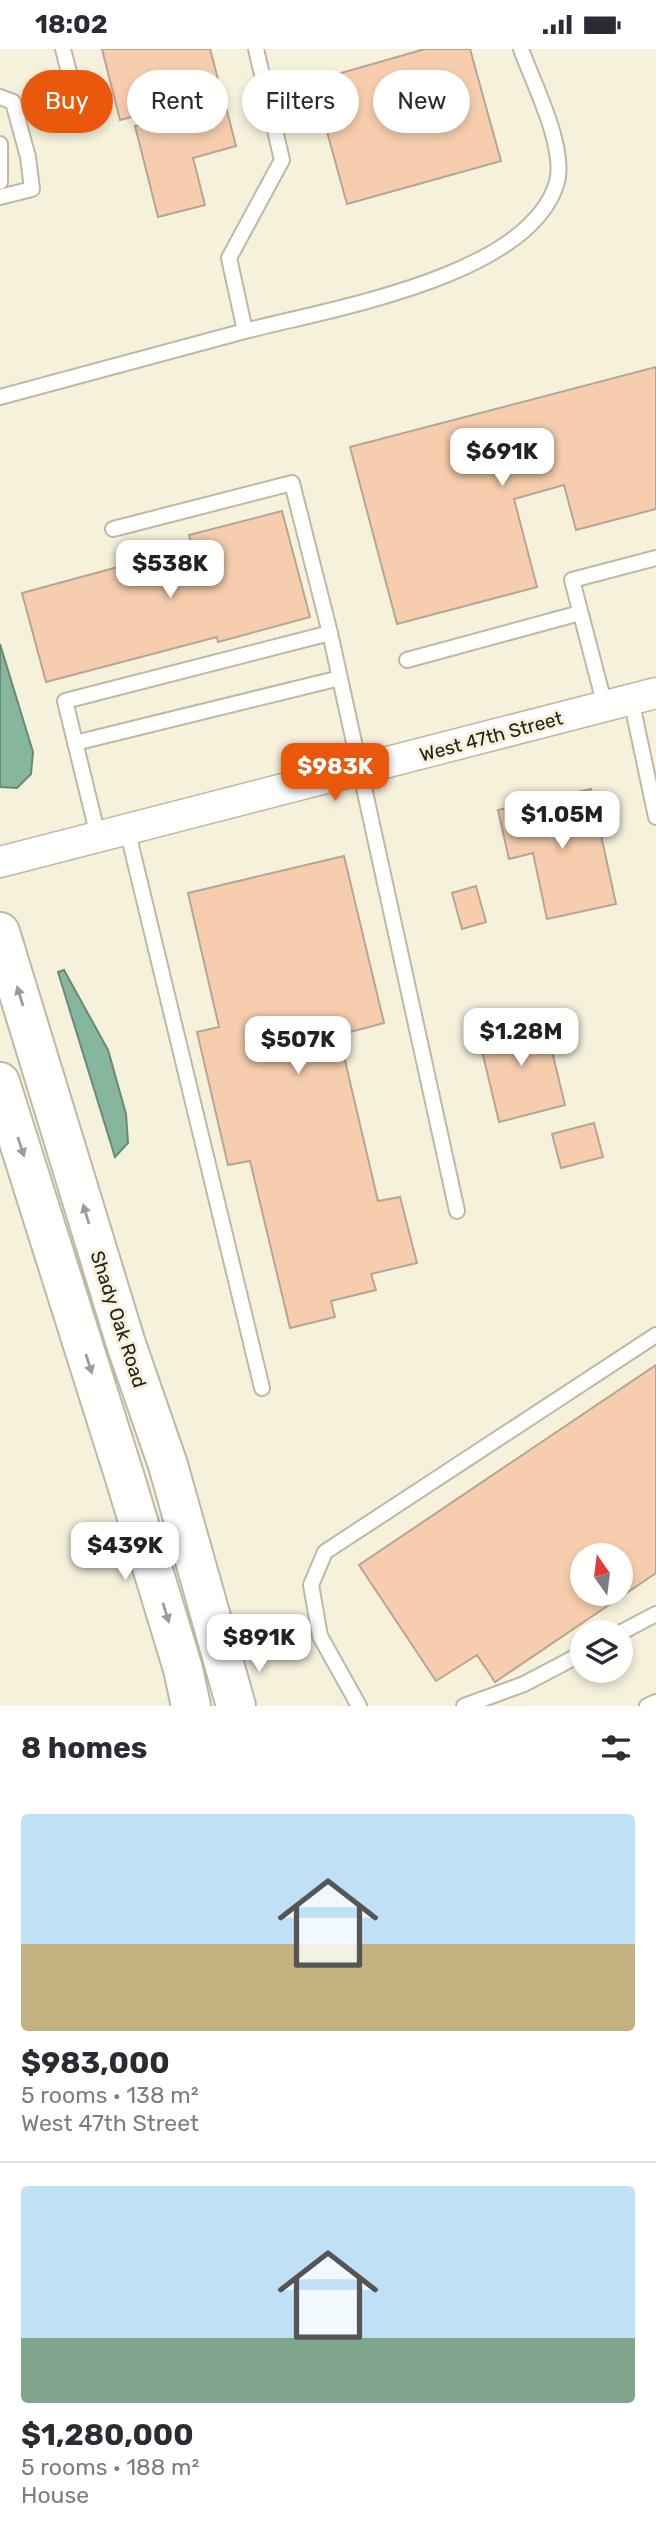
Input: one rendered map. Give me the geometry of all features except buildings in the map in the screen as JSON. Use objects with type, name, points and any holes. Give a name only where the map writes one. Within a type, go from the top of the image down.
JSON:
[{"type":"main road","name":"Shady Oak Road","points":[[0,932],[122,1331],[167,1465],[224,1656],[236,1706]]},
{"type":"main road","points":[[0,1082],[125,1478],[183,1669],[191,1706]]},
{"type":"street","name":"West 47th Street","points":[[0,862],[631,699]]},
{"type":"lane","points":[[62,49],[68,70]]},
{"type":"lane","points":[[245,331],[229,258],[282,160],[256,49]]},
{"type":"lane","points":[[0,397],[422,284],[502,249],[527,227],[557,181],[555,140],[521,49]]},
{"type":"lane","points":[[0,97],[13,102],[28,157],[32,189],[0,197]]},
{"type":"lane","points":[[0,144],[0,182]]},
{"type":"lane","points":[[113,529],[292,483],[330,633],[457,1211]]},
{"type":"lane","points":[[656,558],[572,580],[580,613],[631,699],[656,817]]},
{"type":"lane","points":[[407,660],[580,613]]},
{"type":"lane","points":[[98,836],[65,701],[330,633]]},
{"type":"lane","points":[[75,743],[340,678]]},
{"type":"lane","points":[[127,829],[262,1388]]},
{"type":"lane","points":[[359,1706],[320,1636],[311,1585],[325,1552],[656,1335]]},
{"type":"lane","points":[[633,1626],[656,1614]]},
{"type":"lane","points":[[464,1706],[524,1684],[570,1660]]},
{"type":"lane","points":[[647,1706],[656,1702]]},
{"type":"shaded area","points":[[0,644],[33,752],[31,774],[17,788],[0,787]]},
{"type":"shaded area","points":[[64,970],[108,1050],[126,1114],[128,1143],[115,1157],[58,972]]}]
